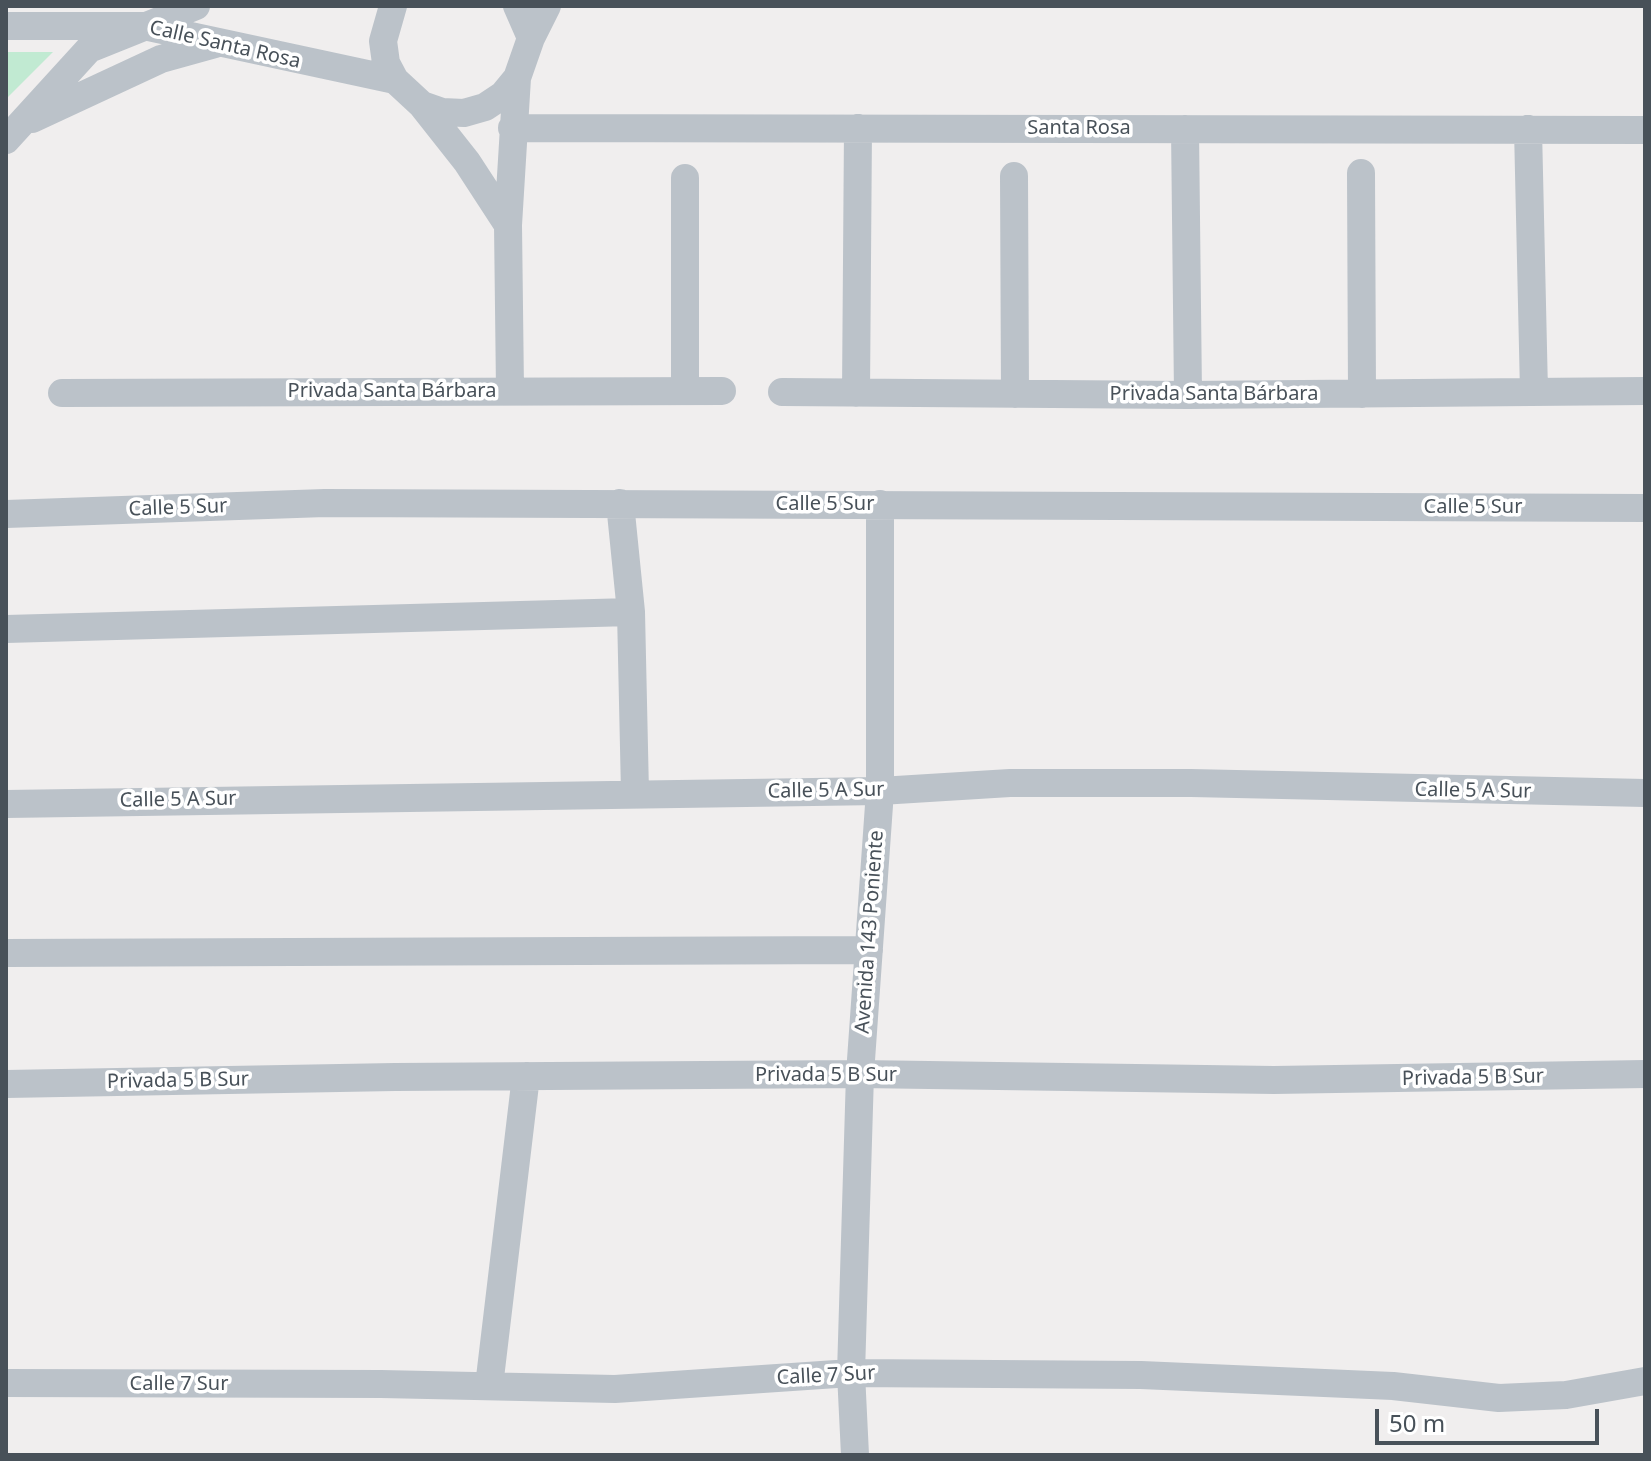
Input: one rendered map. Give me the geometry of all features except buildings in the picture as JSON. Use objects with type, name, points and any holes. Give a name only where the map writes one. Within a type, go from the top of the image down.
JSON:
[{"type":"street","points":[[13,132],[89,49],[196,6]]},
{"type":"street","points":[[393,6],[383,41],[386,63],[395,80],[422,105],[467,162],[508,225]]},
{"type":"street","points":[[517,6],[531,38]]},
{"type":"street","points":[[510,390],[508,225],[512,128],[517,78],[531,38],[547,6]]},
{"type":"street","name":"Calle Santa Rosa","points":[[6,26],[144,26],[395,80]]},
{"type":"street","points":[[13,132],[161,59],[219,43]]},
{"type":"street","points":[[422,105],[453,112],[485,107],[503,95],[517,78]]},
{"type":"street","name":"Santa Rosa","points":[[512,128],[1645,130]]},
{"type":"street","points":[[856,393],[858,128]]},
{"type":"street","points":[[1185,129],[1188,395]]},
{"type":"street","points":[[1528,129],[1534,392]]},
{"type":"street","points":[[1361,173],[1362,394]]},
{"type":"street","points":[[1014,176],[1015,394]]},
{"type":"street","points":[[685,178],[685,391]]},
{"type":"street","name":"Privada Santa Bárbara","points":[[62,393],[722,391]]},
{"type":"street","name":"Privada Santa Bárbara","points":[[782,392],[1188,395],[1645,391]]},
{"type":"street","name":"Calle 5 Sur","points":[[6,514],[325,503],[1645,508]]},
{"type":"street","points":[[620,503],[631,612],[635,793]]},
{"type":"street","name":"Avenida 143 Poniente","points":[[855,1455],[851,1373],[860,1074],[880,791],[880,504]]},
{"type":"street","points":[[6,629],[631,612]]},
{"type":"street","name":"Calle 5 A Sur","points":[[6,804],[880,791],[1010,783],[1191,783],[1645,793]]},
{"type":"street","points":[[6,953],[869,950]]},
{"type":"street","name":"Privada 5 B Sur","points":[[6,1084],[526,1076],[860,1074],[1274,1080],[1645,1074]]},
{"type":"street","points":[[489,1386],[526,1076]]},
{"type":"street","name":"Calle 7 Sur","points":[[6,1383],[615,1389],[851,1373],[1259,1379],[1393,1386],[1499,1398],[1566,1395],[1645,1381]]},
{"type":"green space","points":[[6,52],[53,52],[6,99]]}]
